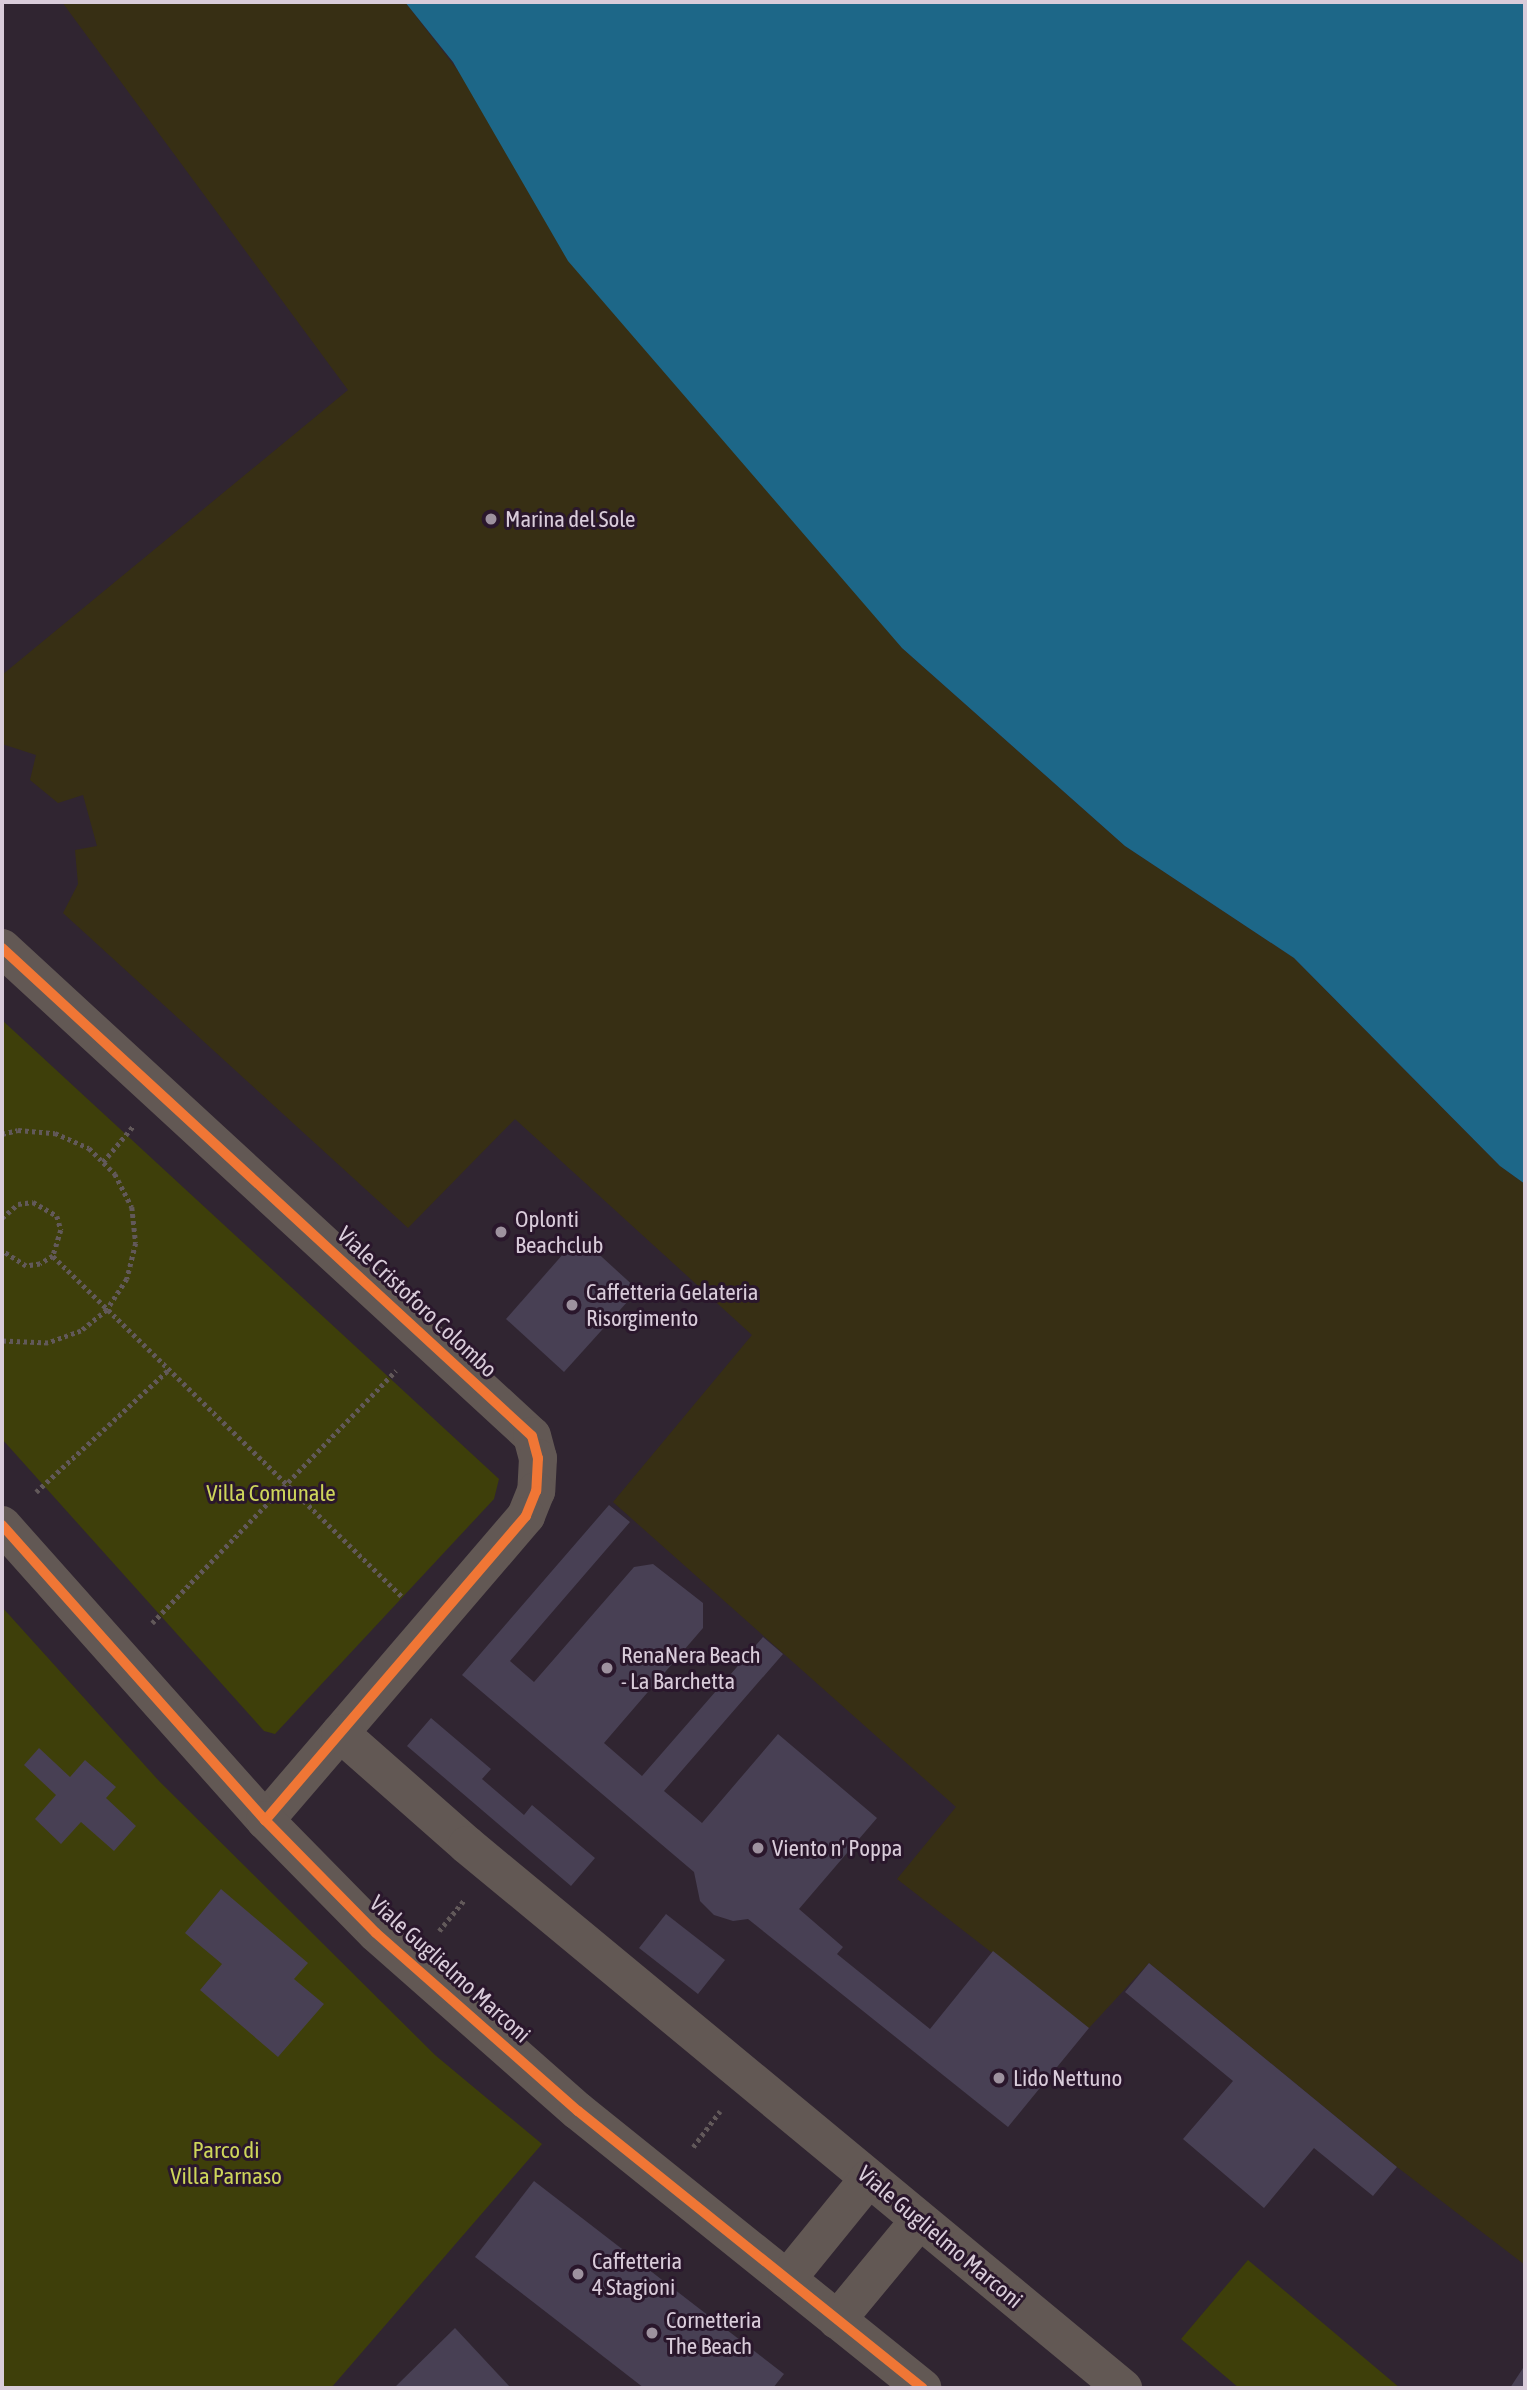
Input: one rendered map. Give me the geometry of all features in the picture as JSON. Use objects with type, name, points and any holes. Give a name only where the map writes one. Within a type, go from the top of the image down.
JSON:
[{"type":"street","name":"Viale Cristoforo Colombo","points":[[2,948],[531,1436],[538,1458],[537,1491],[526,1516],[265,1820]]},
{"type":"street","name":"Viale Guglielmo Marconi","points":[[2,1525],[265,1820],[376,1933],[579,2111],[923,2388]]},
{"type":"street","name":"Viale Guglielmo Marconi","points":[[340,1733],[919,2221],[1123,2388]]},
{"type":"street","points":[[787,2279],[869,2179]]},
{"type":"street","points":[[837,2320],[919,2221]]},
{"type":"path","points":[[103,1162],[134,1125]]},
{"type":"path","points":[[2,1134],[19,1130],[55,1133],[89,1148],[115,1174],[132,1207],[136,1244],[127,1279],[107,1310],[81,1331],[48,1343],[2,1341]]},
{"type":"path","points":[[2,1218],[4,1209],[33,1202],[51,1211],[61,1230],[52,1256],[26,1266],[2,1251]]},
{"type":"path","points":[[52,1256],[411,1604]]},
{"type":"path","points":[[152,1623],[399,1367]]},
{"type":"path","points":[[36,1492],[168,1370]]},
{"type":"path","points":[[438,1933],[472,1891]]},
{"type":"path","points":[[693,2147],[728,2101]]},
{"type":"green space","name":"Villa Comunale","points":[[2,1020],[499,1479],[494,1499],[275,1734],[264,1731],[2,1439]]},
{"type":"green space","name":"Parco di Villa Parnaso","points":[[2,1607],[159,1781],[435,2055],[542,2144],[331,2388],[2,2388]]},
{"type":"green space","points":[[1248,2260],[1400,2388],[1239,2388],[1181,2339]]},
{"type":"sand","points":[[62,2],[405,2],[902,648],[1125,846],[1294,958],[1500,1166],[1525,1184],[1525,2265],[1397,2167],[1149,1963],[1089,2028],[897,1879],[956,1807],[613,1502],[752,1335],[515,1119],[408,1228],[63,913],[78,884],[75,850],[97,846],[83,795],[58,803],[30,780],[36,755],[2,744],[2,675],[348,390]]},
{"type":"water","points":[[405,2],[1525,2],[1525,1184],[1500,1166],[1294,958],[1125,846],[902,648],[568,261],[453,62]]},
{"type":"building","name":"Caffetteria Gelateria Risorgimento","points":[[579,1236],[638,1290],[564,1372],[506,1319]]},
{"type":"building","points":[[609,1505],[630,1522],[510,1661],[534,1682],[634,1567],[653,1564],[703,1603],[703,1628],[604,1743],[642,1776],[763,1637],[783,1654],[664,1791],[702,1823],[778,1734],[877,1818],[799,1909],[843,1947],[837,1954],[930,2029],[993,1951],[1089,2028],[1008,2127],[748,1919],[733,1921],[714,1915],[700,1901],[694,1872],[462,1675]]},
{"type":"building","points":[[431,1718],[491,1769],[482,1779],[524,1815],[532,1805],[595,1858],[571,1886],[407,1746]]},
{"type":"building","points":[[39,1748],[70,1777],[85,1760],[116,1787],[106,1798],[136,1826],[114,1851],[81,1822],[61,1844],[35,1819],[56,1795],[24,1765]]},
{"type":"building","points":[[221,1889],[308,1963],[294,1979],[324,2004],[278,2057],[200,1990],[222,1964],[185,1933]]},
{"type":"building","points":[[666,1914],[725,1960],[698,1994],[639,1948]]},
{"type":"building","points":[[1149,1963],[1397,2167],[1373,2196],[1314,2148],[1264,2208],[1183,2139],[1233,2081],[1125,1992]]},
{"type":"building","points":[[534,2181],[784,2374],[773,2388],[644,2388],[475,2257]]},
{"type":"building","points":[[455,2328],[511,2388],[394,2388]]},
{"type":"building","points":[[1525,2365],[1525,2388],[1510,2388]]},
{"type":"cycle path","points":[[2,948],[532,1436],[538,1458],[536,1491],[526,1516],[265,1820]]},
{"type":"cycle path","points":[[2,1525],[265,1820],[376,1933],[578,2111],[923,2388]]},
{"type":"place","name":"Marina del Sole","points":[[491,519]]},
{"type":"place","name":"Oplonti Beachclub","points":[[501,1232]]},
{"type":"place","name":"Caffetteria Gelateria Risorgimento","points":[[572,1305]]},
{"type":"place","name":"RenaNera Beach - La Barchetta","points":[[607,1668]]},
{"type":"place","name":"Viento n' Poppa","points":[[758,1848]]},
{"type":"place","name":"Lido Nettuno","points":[[999,2078]]},
{"type":"place","name":"Caffetteria 4 Stagioni","points":[[578,2274]]},
{"type":"place","name":"Cornetteria The Beach","points":[[652,2333]]}]
